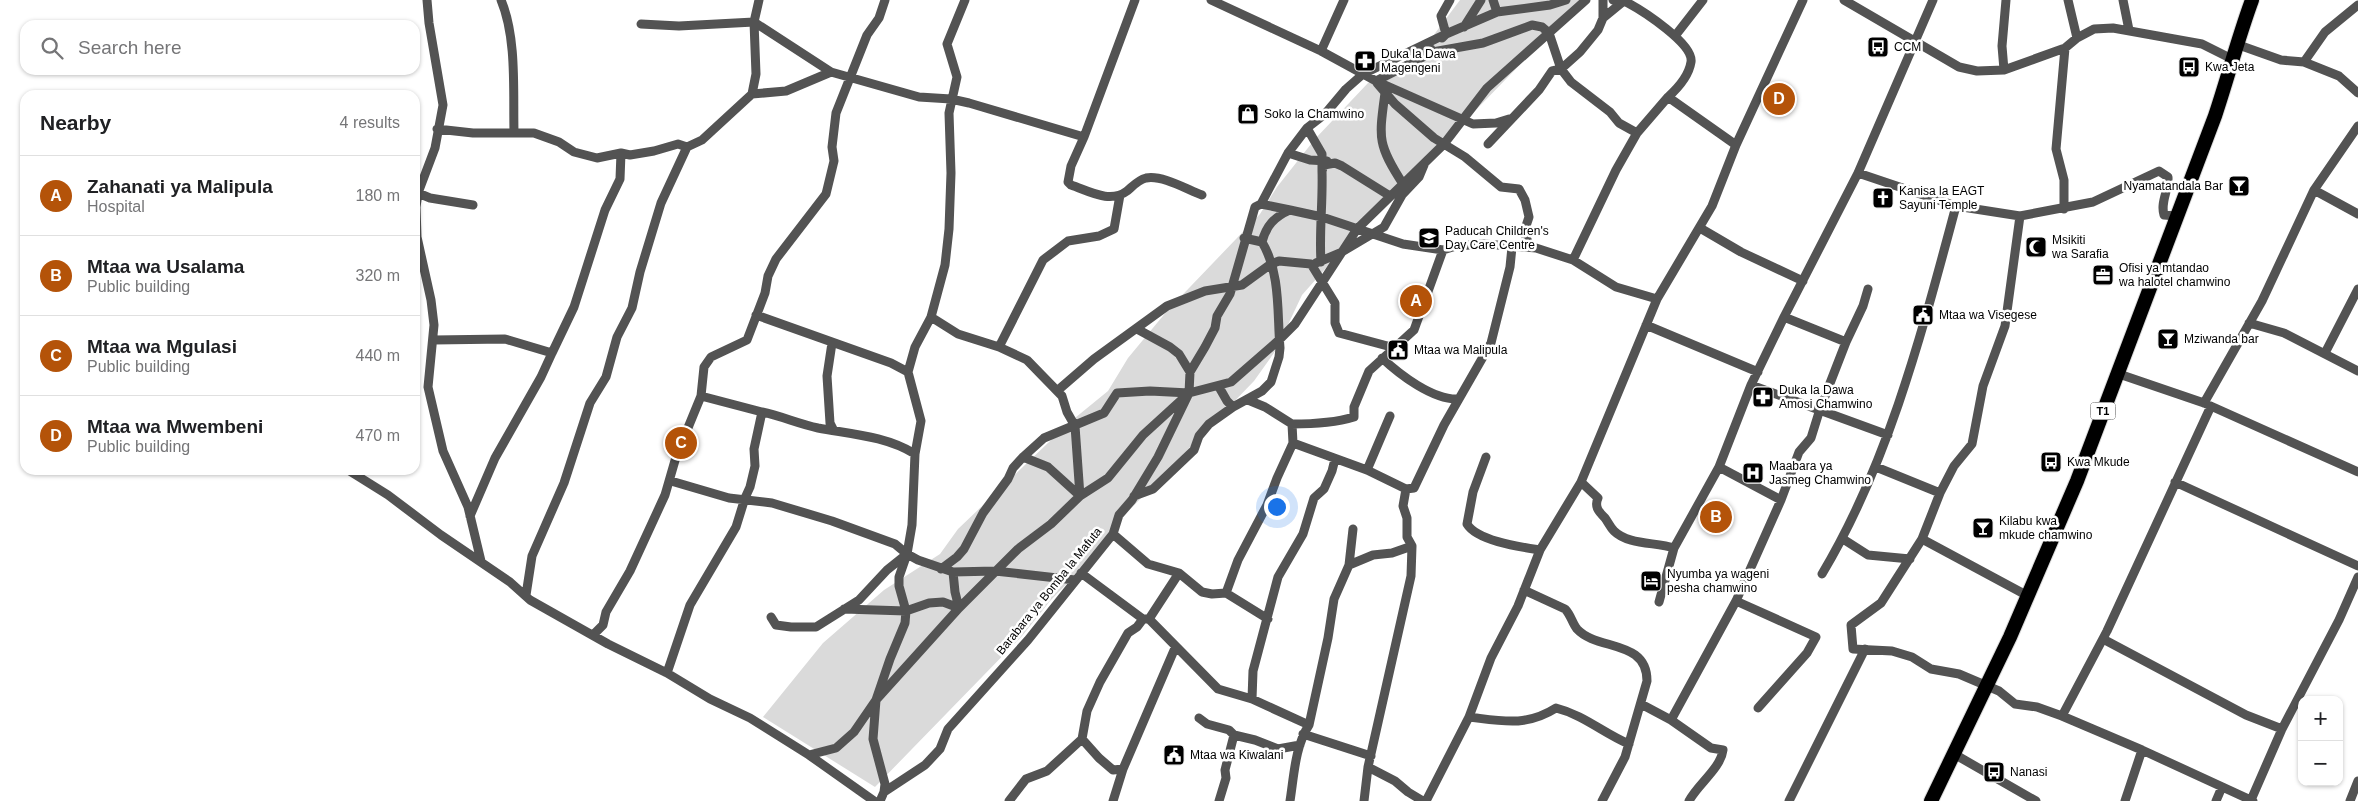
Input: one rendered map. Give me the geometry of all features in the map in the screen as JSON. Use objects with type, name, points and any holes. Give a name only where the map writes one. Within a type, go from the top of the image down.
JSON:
[{"type":"highway","name":"T1","points":[[1931,801],[2028,596],[2077,481],[2119,374],[2234,60],[2236,44],[2252,0]]},
{"type":"street","points":[[420,188],[435,148],[437,129],[443,105],[427,0]]},
{"type":"street","points":[[501,0],[505,9],[512,58],[514,132]]},
{"type":"street","points":[[526,595],[532,556],[564,483],[590,403],[606,377],[618,337],[632,308],[640,272],[661,203],[687,147],[702,140],[752,94],[756,74],[754,22],[759,0]]},
{"type":"street","points":[[593,635],[602,624],[606,612],[630,571],[671,481],[676,457],[701,396],[704,367],[711,357],[747,340],[765,293],[768,276],[776,259],[826,194],[834,161],[832,148],[836,113],[866,35],[879,18],[885,0]]},
{"type":"street","points":[[882,797],[885,784],[873,739],[876,700],[890,659],[902,634],[906,611],[899,586],[899,577],[907,554],[912,525],[915,454],[921,421],[908,372],[915,347],[930,317],[944,265],[949,229],[951,173],[949,113],[957,77],[947,44],[965,0]]},
{"type":"street","points":[[1135,0],[1071,166],[1068,182],[1106,197],[1120,195],[1145,178],[1156,178],[1202,195]]},
{"type":"street","points":[[1211,0],[1224,3],[1321,51],[1376,81],[1473,124],[1509,119]]},
{"type":"street","points":[[1321,51],[1344,0]]},
{"type":"street","points":[[1446,34],[1441,16],[1450,0]]},
{"type":"street","points":[[1464,27],[1481,0]]},
{"type":"street","points":[[1492,0],[1497,12]]},
{"type":"street","points":[[809,755],[836,748],[847,740],[876,700],[994,572],[1018,549],[1051,524],[1080,496],[1108,478],[1126,454],[1158,421],[1189,394],[1190,372],[1212,334],[1217,316],[1231,288],[1252,212],[1255,207],[1261,204],[1288,153],[1307,128],[1325,114],[1346,89],[1363,74],[1497,12],[1550,5],[1566,0]]},
{"type":"street","points":[[942,569],[958,557],[964,549],[983,513],[1013,468],[1044,438],[1104,413],[1117,394],[1136,391],[1189,394],[1231,382],[1279,340],[1294,324],[1340,253],[1358,229],[1444,144],[1487,88],[1586,0]]},
{"type":"street","points":[[1488,144],[1509,119],[1539,90],[1552,71],[1561,69],[1585,46],[1598,30],[1603,18],[1603,0]]},
{"type":"street","points":[[1573,260],[1616,170],[1637,133],[1686,76],[1692,60],[1689,51],[1675,36],[1624,1],[1613,0]]},
{"type":"street","points":[[1675,36],[1703,0]]},
{"type":"street","points":[[1368,767],[1395,781],[1408,792],[1424,801],[1469,717],[1491,658],[1524,590],[1540,550],[1581,482],[1657,299],[1712,206],[1736,145],[1803,0]]},
{"type":"street","points":[[1844,0],[1914,42],[1960,66],[1977,71],[2004,70],[2065,48],[2094,28],[2129,30],[2202,44],[2234,60]]},
{"type":"street","points":[[1659,602],[1674,548],[1719,467],[1752,385],[1784,317],[1858,173],[1933,0]]},
{"type":"street","points":[[2004,70],[2002,46],[2006,0]]},
{"type":"street","points":[[2068,0],[2077,38]]},
{"type":"street","points":[[2123,0],[2129,30]]},
{"type":"street","points":[[1603,18],[1624,1]]},
{"type":"street","points":[[2304,62],[2325,32],[2358,5]]},
{"type":"street","points":[[641,24],[679,26],[754,22],[831,72],[850,79],[919,97],[951,99],[1013,114],[1084,136]]},
{"type":"street","points":[[1427,53],[1483,43],[1532,25],[1542,26],[1549,33],[1561,69],[1571,82],[1610,112],[1619,123],[1637,133]]},
{"type":"street","points":[[1376,81],[1427,53],[1446,34]]},
{"type":"street","points":[[2236,44],[2281,60],[2304,62],[2340,76],[2358,92]]},
{"type":"street","points":[[2064,209],[2064,180],[2056,149],[2065,48]]},
{"type":"street","points":[[752,94],[786,91],[831,72]]},
{"type":"street","points":[[1376,81],[1402,111],[1444,144],[1465,157],[1501,187],[1518,189],[1525,200],[1527,209],[1528,218],[1524,232],[1530,247]]},
{"type":"street","points":[[1385,93],[1380,126],[1381,140],[1389,161],[1403,184]]},
{"type":"street","points":[[1668,97],[1736,145]]},
{"type":"street","points":[[2062,716],[2103,639],[2175,482],[2207,404],[2262,301],[2314,190],[2358,126]]},
{"type":"street","points":[[1307,128],[1322,154],[1323,160],[1322,218],[1319,230],[1321,262]]},
{"type":"street","points":[[437,129],[472,133],[534,133],[559,142],[574,152],[597,158],[621,153],[630,155],[678,144],[687,147]]},
{"type":"street","points":[[470,516],[495,458],[541,378],[574,307],[605,210],[620,179],[621,153]]},
{"type":"street","points":[[1288,153],[1310,160],[1323,160],[1334,163],[1383,190],[1390,196]]},
{"type":"street","points":[[1057,391],[1094,359],[1167,306],[1188,296],[1242,285],[1271,264],[1293,261],[1311,264],[1321,262],[1373,234],[1384,227],[1402,195],[1419,178],[1426,161]]},
{"type":"street","points":[[1322,171],[1324,165],[1334,163]]},
{"type":"street","points":[[1858,173],[1956,206],[2020,216],[2093,202],[2158,171],[2168,177],[2169,185],[2162,210],[2164,215],[2177,216]]},
{"type":"street","points":[[2314,190],[2358,214]]},
{"type":"street","points":[[420,194],[430,198],[473,205]]},
{"type":"street","points":[[999,347],[1043,260],[1068,241],[1099,236],[1114,229],[1120,195]]},
{"type":"street","points":[[1261,204],[1322,218],[1403,244],[1443,250],[1456,246],[1484,244],[1530,247],[1573,260],[1616,286],[1657,299]]},
{"type":"street","points":[[1822,574],[1843,539],[1876,467],[1888,435],[1934,289],[1956,206]]},
{"type":"street","points":[[1262,242],[1266,229],[1274,219],[1290,210]]},
{"type":"street","points":[[2020,216],[2005,326],[1983,386],[1972,444],[1954,466],[1940,493],[1922,539],[1882,603],[1851,625],[1853,649],[1892,651],[1912,657],[1931,668],[1959,674],[1999,691],[2015,704],[2037,707],[2062,716],[2142,750],[2252,801],[2282,729],[2339,620],[2358,577]]},
{"type":"street","points":[[1700,228],[1742,252],[1803,281]]},
{"type":"street","points":[[1134,496],[1153,488],[1194,450],[1202,430],[1233,407],[1262,391],[1270,382],[1279,357],[1276,280],[1269,254],[1262,242],[1244,238]]},
{"type":"street","points":[[1293,443],[1367,470],[1406,490],[1414,488],[1458,399],[1491,343],[1510,267],[1512,247]]},
{"type":"street","points":[[420,250],[432,300],[434,340],[428,387],[443,450],[470,516],[481,561]]},
{"type":"street","points":[[1248,400],[1265,406],[1292,424],[1332,423],[1338,418],[1354,417],[1354,407],[1369,371],[1414,330],[1443,250]]},
{"type":"street","points":[[1311,264],[1336,303],[1335,323],[1339,333],[1395,348]]},
{"type":"street","points":[[1671,720],[1736,601],[1781,500],[1799,452],[1811,438],[1820,409],[1846,342],[1863,306],[1868,288]]},
{"type":"street","points":[[2325,353],[2357,294]]},
{"type":"street","points":[[756,315],[892,363],[908,372]]},
{"type":"street","points":[[930,317],[958,334],[999,347],[1027,360],[1062,396],[1067,412],[1075,426],[1080,496]]},
{"type":"street","points":[[1784,317],[1846,342]]},
{"type":"street","points":[[2249,323],[2284,333],[2358,371]]},
{"type":"street","points":[[1646,325],[1758,372]]},
{"type":"street","points":[[1137,329],[1170,347],[1178,354],[1190,372]]},
{"type":"street","points":[[434,340],[505,339],[552,353]]},
{"type":"street","points":[[832,343],[827,376],[830,423],[833,429]]},
{"type":"street","points":[[1382,358],[1403,378],[1449,400],[1458,399]]},
{"type":"street","points":[[2119,374],[2207,404],[2358,472]]},
{"type":"street","points":[[1752,385],[1888,435]]},
{"type":"street","points":[[1218,387],[1233,407]]},
{"type":"street","name":"Barabara ya Bomba la Mafuta","points":[[882,797],[925,765],[940,749],[948,729],[1028,640],[1113,534],[1119,515],[1134,496],[1158,457],[1189,394]]},
{"type":"street","points":[[701,396],[817,428],[833,429],[904,446],[915,454]]},
{"type":"street","points":[[667,673],[690,605],[736,527],[755,466],[754,448],[762,412]]},
{"type":"street","points":[[1367,470],[1390,416]]},
{"type":"street","points":[[1158,421],[1168,422],[1172,427]]},
{"type":"street","points":[[1226,593],[1238,560],[1267,504],[1293,443],[1292,424]]},
{"type":"street","points":[[1023,457],[1048,467],[1080,496]]},
{"type":"street","points":[[1486,457],[1471,501],[1467,524],[1471,530],[1504,543],[1540,550]]},
{"type":"street","points":[[1252,699],[1253,671],[1278,577],[1303,534],[1314,498],[1324,489],[1335,459]]},
{"type":"street","points":[[1719,467],[1781,500]]},
{"type":"street","points":[[1876,467],[1940,493]]},
{"type":"street","points":[[356,475],[388,495],[441,535],[481,561],[530,600],[667,673],[710,699],[750,718],[809,755],[874,801]]},
{"type":"street","points":[[671,481],[729,498],[744,498],[772,503],[832,521],[895,544],[907,554],[953,572],[994,572],[1078,577],[1146,619],[1175,648],[1189,657],[1218,689],[1252,699],[1309,725]]},
{"type":"street","points":[[1581,482],[1598,498],[1596,502],[1598,511],[1614,531],[1636,541],[1662,544],[1674,548]]},
{"type":"street","points":[[2175,482],[2358,566]]},
{"type":"street","points":[[1364,801],[1368,767],[1411,576],[1412,546],[1407,537],[1407,518],[1403,506],[1406,490]]},
{"type":"street","points":[[1290,801],[1300,746],[1303,734],[1309,725],[1328,638],[1334,599],[1349,565],[1353,529]]},
{"type":"street","points":[[1113,534],[1148,564],[1179,573],[1202,592],[1212,594],[1226,593],[1268,619]]},
{"type":"street","points":[[1843,539],[1868,555],[1910,559]]},
{"type":"street","points":[[1922,539],[2028,596]]},
{"type":"street","points":[[1349,565],[1373,555],[1392,553],[1412,546]]},
{"type":"street","points":[[770,617],[776,624],[791,628],[816,627],[859,600],[887,570],[907,554]]},
{"type":"street","points":[[953,572],[959,608]]},
{"type":"street","points":[[1009,801],[1026,779],[1047,771],[1082,738],[1087,711],[1100,682],[1128,633],[1137,628],[1146,619],[1179,573]]},
{"type":"street","points":[[1524,590],[1565,609],[1570,613],[1577,629],[1596,640],[1623,648],[1642,663],[1646,670],[1646,682],[1641,704],[1625,757],[1602,801]]},
{"type":"street","points":[[1736,601],[1816,637],[1807,652],[1758,708]]},
{"type":"street","points":[[844,610],[906,611],[930,603],[943,602],[959,608]]},
{"type":"street","points":[[2103,639],[2246,715],[2282,729]]},
{"type":"street","points":[[1113,801],[1123,769],[1175,648]]},
{"type":"street","points":[[1789,801],[1865,649]]},
{"type":"street","points":[[1641,704],[1671,720],[1711,748],[1723,750],[1707,780],[1695,791],[1690,801]]},
{"type":"street","points":[[1469,717],[1502,721],[1532,720],[1556,708],[1584,718],[1614,738],[1629,744]]},
{"type":"street","points":[[1199,718],[1207,724],[1229,730],[1234,735],[1255,740],[1278,749],[1300,746]]},
{"type":"street","points":[[1303,734],[1371,756]]},
{"type":"street","points":[[1219,801],[1226,778],[1225,770],[1234,735]]},
{"type":"street","points":[[1082,738],[1098,758],[1113,770],[1123,769]]},
{"type":"street","points":[[2125,801],[2142,750]]},
{"type":"street","points":[[1954,754],[2036,801]]},
{"type":"street","points":[[2354,797],[2358,781]]},
{"type":"street","points":[[2216,801],[2222,787]]},
{"type":"shaded area","points":[[1460,0],[1583,0],[1365,224],[1302,295],[1276,350],[1254,381],[1117,523],[1084,566],[1050,601],[1022,636],[875,787],[763,717],[823,643],[884,590],[940,554],[958,529],[1070,422],[1108,391],[1128,358],[1167,311],[1260,214],[1277,187],[1315,139],[1368,83],[1421,52]]},
{"type":"place","name":"CCM","points":[[1878,47]]},
{"type":"place","name":"Duka la Dawa Magengeni","points":[[1365,61]]},
{"type":"place","name":"Kwa Jeta","points":[[2189,67]]},
{"type":"place","name":"Mtaa wa Mwembeni","points":[[1779,99]]},
{"type":"place","name":"Soko la Chamwino","points":[[1248,114]]},
{"type":"place","name":"Nyamatandala Bar","points":[[2239,186]]},
{"type":"place","name":"Kanisa la EAGT Sayuni Temple","points":[[1883,198]]},
{"type":"place","name":"Paducah Children's Day Care Centre","points":[[1429,238]]},
{"type":"place","name":"Msikiti wa Sarafia","points":[[2036,247]]},
{"type":"place","name":"Ofisi ya mtandao wa halotel chamwino","points":[[2103,275]]},
{"type":"place","name":"Zahanati ya Malipula","points":[[1416,301]]},
{"type":"place","name":"Mtaa wa Visegese","points":[[1923,315]]},
{"type":"place","name":"Mziwanda bar","points":[[2168,339]]},
{"type":"place","name":"Mtaa wa Malipula","points":[[1398,350]]},
{"type":"place","name":"Duka la Dawa Amosi Chamwino","points":[[1763,397]]},
{"type":"place","name":"Mtaa wa Mgulasi","points":[[681,443]]},
{"type":"place","name":"Kwa Mkude","points":[[2051,462]]},
{"type":"place","name":"Maabara ya Jasmeg Chamwino","points":[[1753,473]]},
{"type":"place","name":"Mtaa wa Usalama","points":[[1716,517]]},
{"type":"place","name":"Kilabu kwa mkude chamwino","points":[[1983,528]]},
{"type":"place","name":"Nyumba ya wageni pesha chamwino","points":[[1651,581]]},
{"type":"place","name":"Mtaa wa Kiwalani","points":[[1174,755]]},
{"type":"place","name":"Nanasi","points":[[1994,772]]}]
